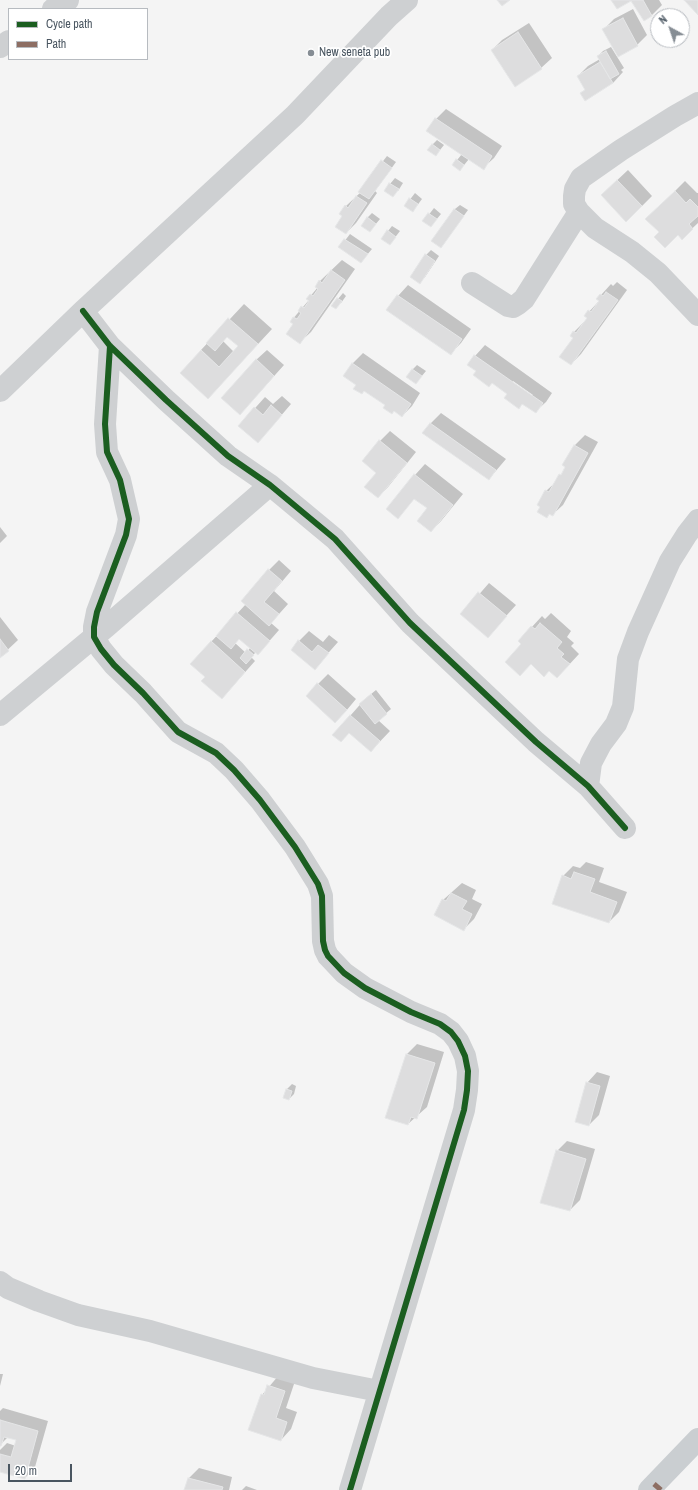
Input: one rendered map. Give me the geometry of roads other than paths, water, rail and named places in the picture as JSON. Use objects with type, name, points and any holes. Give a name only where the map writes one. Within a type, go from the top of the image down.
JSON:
[{"type":"main road","points":[[649,1490],[698,1439]]},
{"type":"street","points":[[55,8],[68,0]]},
{"type":"street","points":[[0,391],[83,311],[295,115],[407,0]]},
{"type":"street","points":[[698,103],[621,150],[581,178],[575,189],[574,196],[574,204],[579,212],[595,228],[632,252],[658,273],[698,315]]},
{"type":"street","points":[[472,283],[508,306],[513,307],[518,304],[524,299],[579,212]]},
{"type":"street","points":[[83,311],[110,346],[166,400],[228,456],[270,485],[335,539],[410,623],[536,742],[588,786],[625,828]]},
{"type":"street","points":[[110,346],[105,424],[107,452],[120,480],[129,518],[126,535],[97,612],[94,637],[101,649],[114,665],[143,693],[178,732],[216,753],[234,770],[260,800],[296,847],[318,884],[322,896],[323,941],[328,956],[344,973],[366,988],[411,1012],[440,1024],[451,1032],[458,1041],[465,1056],[468,1071],[464,1110],[350,1490]]},
{"type":"street","points":[[0,715],[94,637],[270,485]]},
{"type":"street","points":[[588,786],[591,763],[601,744],[616,724],[624,707],[628,659],[638,632],[670,561],[698,520]]},
{"type":"street","points":[[0,1282],[8,1288],[78,1315],[150,1331],[313,1378],[379,1391]]},
{"type":"place","name":"New seneta pub","points":[[311,53]]}]
